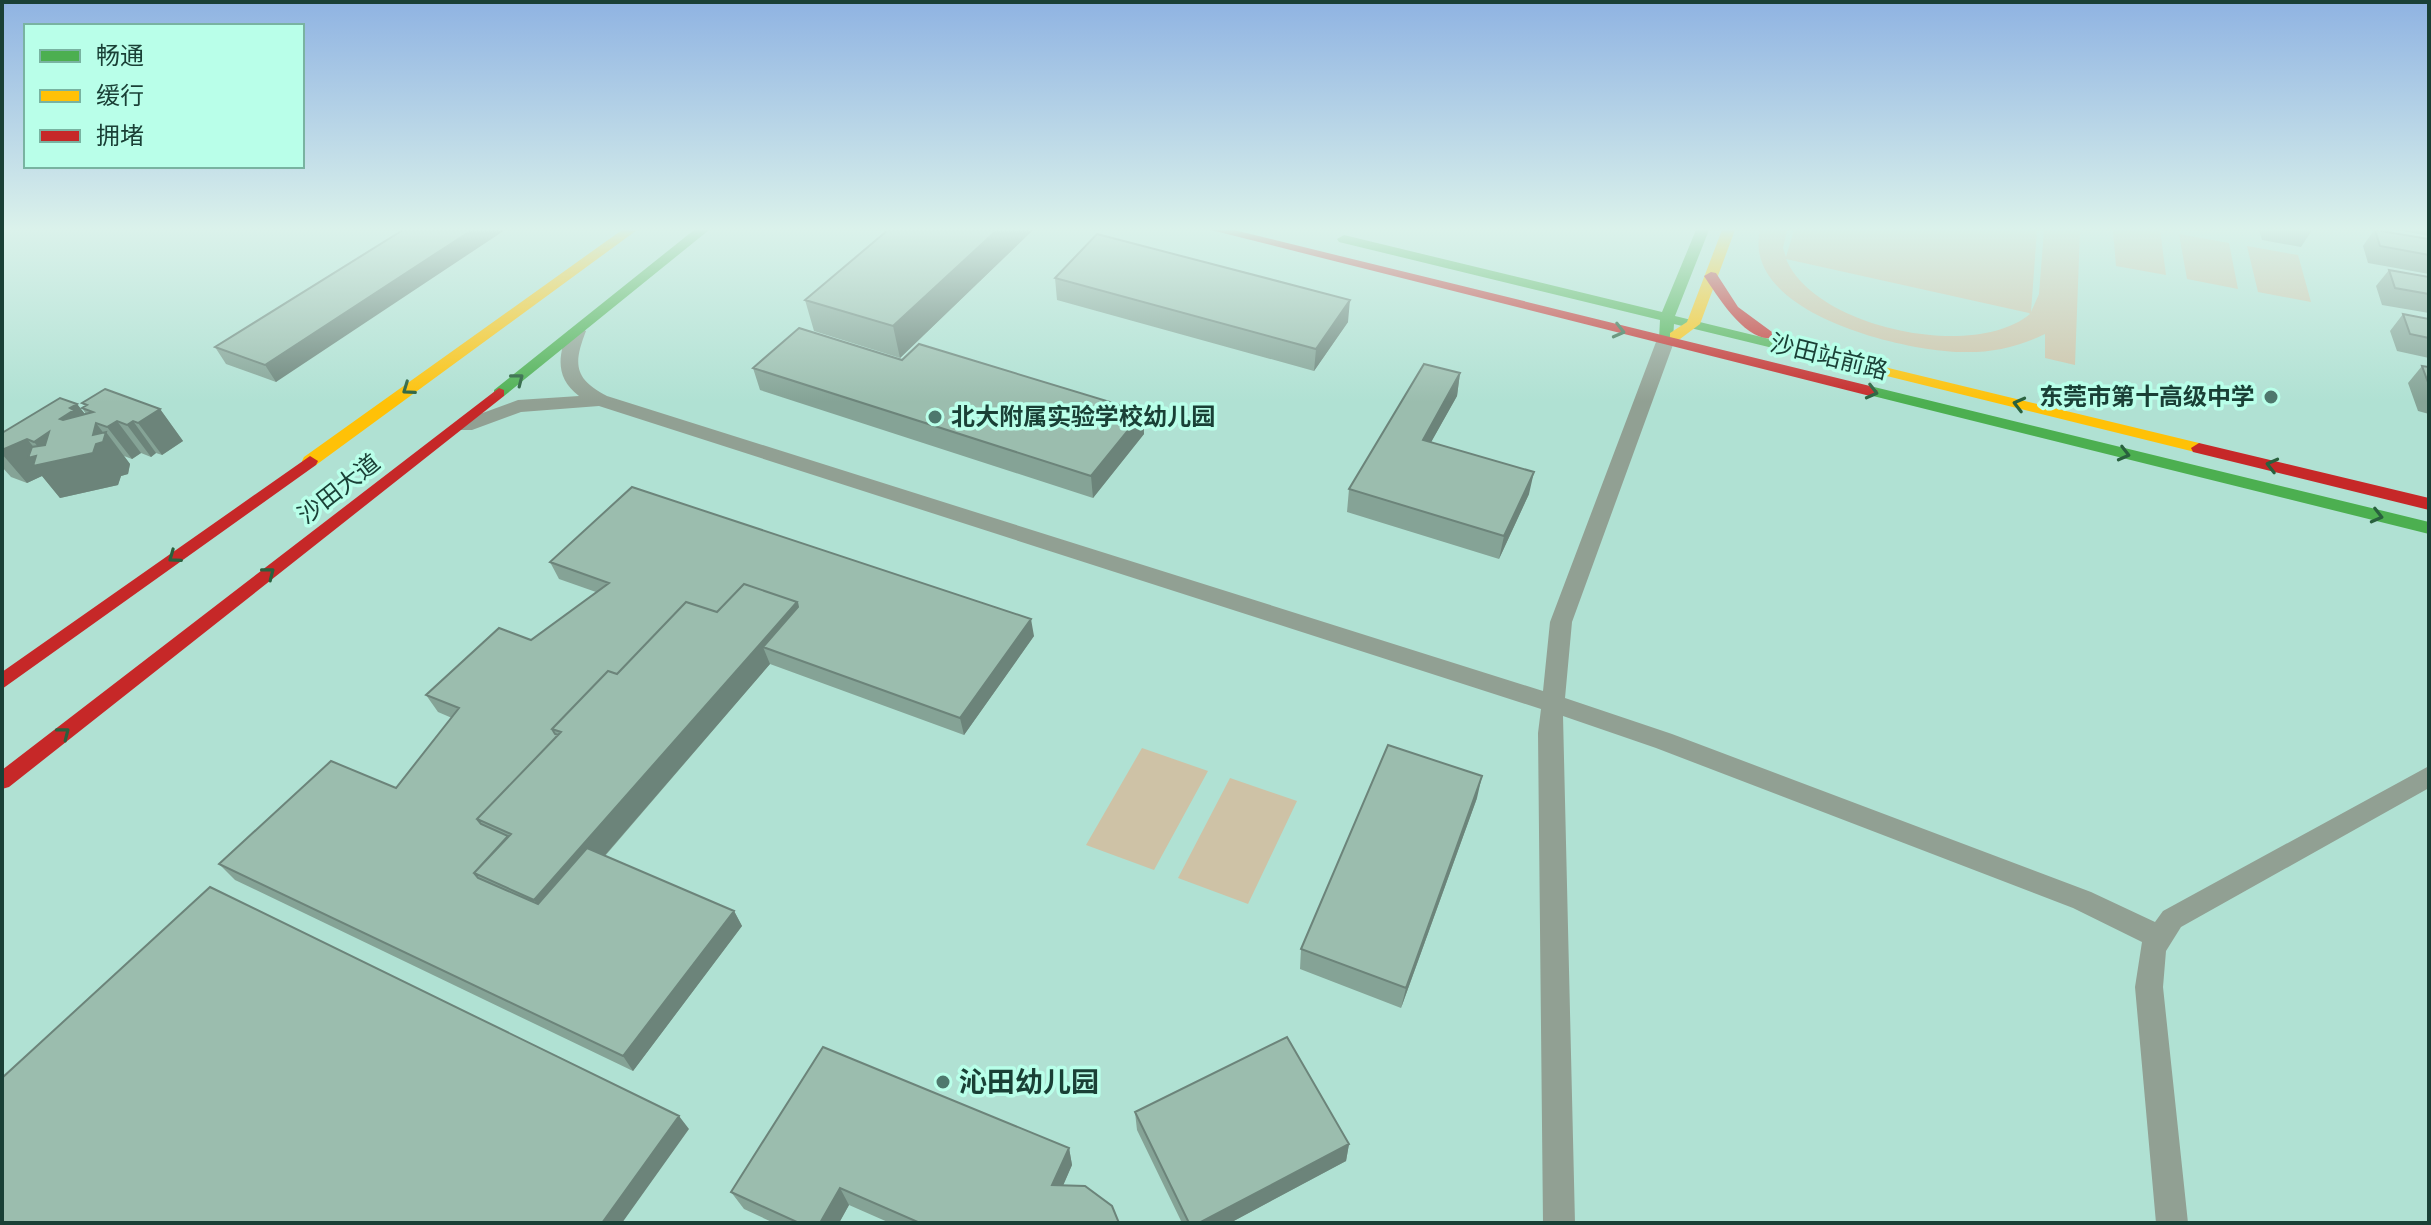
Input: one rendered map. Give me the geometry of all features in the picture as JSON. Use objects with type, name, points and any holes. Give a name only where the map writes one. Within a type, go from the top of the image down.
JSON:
[{"type":"street","name":"沙田大道","points":[[2,682],[551,287]]},
{"type":"street","name":"沙田大道","points":[[2,781],[451,432],[632,287]]},
{"type":"street","name":"沙田站前路","points":[[1474,287],[1666,330],[1693,324],[2429,504]]},
{"type":"street","name":"沙田站前路","points":[[1513,287],[1666,330],[2429,528]]},
{"type":"street","points":[[1559,1223],[1552,703],[1561,622],[1682,287]]},
{"type":"street","points":[[1693,324],[1707,287]]},
{"type":"street","points":[[1715,287],[1749,325],[1803,351]]},
{"type":"street","points":[[577,331],[567,353],[567,368],[585,393],[600,400],[1664,741],[2082,900],[2160,937]]},
{"type":"street","points":[[451,432],[518,406],[550,401],[600,400]]},
{"type":"street","points":[[2172,1223],[2149,987],[2153,948],[2172,919],[2429,776]]},
{"type":"shaded area","points":[[1779,287],[1808,287],[1828,303],[1861,319],[1898,330],[1936,335],[1972,335],[2005,328],[2030,314],[1913,287],[2033,287],[2031,312],[2040,287],[2078,287],[2075,365],[2045,358],[2045,334],[2004,348],[1972,352],[1935,350],[1867,335],[1832,322],[1800,305]]},
{"type":"shaded area","points":[[2257,287],[2307,287],[2311,302],[2258,292]]},
{"type":"shaded area","points":[[1142,748],[1208,771],[1154,870],[1086,845]]},
{"type":"shaded area","points":[[1230,778],[1297,801],[1248,904],[1178,878]]},
{"type":"building","points":[[311,287],[384,287],[265,365],[215,347]]},
{"type":"building","points":[[820,287],[935,287],[893,326],[805,300]]},
{"type":"building","points":[[1089,287],[1301,287],[1350,300],[1316,349]]},
{"type":"building","points":[[2429,287],[2429,294],[2395,288]]},
{"type":"building","points":[[2403,314],[2429,319],[2429,338],[2410,334]]},
{"type":"building","points":[[799,328],[902,360],[919,344],[1143,412],[1091,476],[753,368]]},
{"type":"building","points":[[1424,364],[1460,373],[1423,440],[1534,472],[1504,536],[1349,489]]},
{"type":"building","points":[[2422,366],[2429,367],[2429,385]]},
{"type":"building","points":[[105,389],[160,409],[138,423],[133,421],[127,425],[117,421],[107,427],[96,423],[93,435],[106,432],[103,442],[96,444],[93,453],[33,466],[36,456],[28,458],[32,447],[45,445],[49,432],[34,442],[27,439],[2,450],[2,433],[60,398],[77,404],[70,408],[74,410],[60,419],[63,420],[93,412],[82,408],[87,405],[82,403]]},
{"type":"building","points":[[632,487],[1031,619],[960,718],[763,647],[798,607],[797,602],[744,584],[717,612],[686,602],[617,674],[608,671],[552,729],[558,735],[477,819],[481,824],[508,836],[474,873],[478,878],[538,904],[587,848],[734,911],[623,1056],[219,864],[331,761],[396,788],[459,708],[426,695],[499,628],[531,640],[609,583],[550,562]]},
{"type":"building","points":[[744,584],[797,602],[534,900],[474,873],[511,834],[477,819],[561,732],[552,729],[608,671],[617,674],[686,602],[717,612]]},
{"type":"building","points":[[1388,745],[1482,776],[1406,988],[1301,949]]},
{"type":"building","points":[[210,887],[679,1116],[602,1223],[2,1223],[2,1078]]},
{"type":"building","points":[[1287,1037],[1349,1144],[1199,1223],[1189,1223],[1135,1112]]},
{"type":"building","points":[[823,1047],[1069,1148],[1052,1185],[1085,1186],[1112,1206],[1119,1223],[920,1223],[840,1188],[820,1223],[799,1223],[731,1192]]},
{"type":"traffic: fast","points":[[499,393],[631,287]]},
{"type":"traffic: fast","points":[[1541,287],[1839,360]]},
{"type":"traffic: fast","points":[[1666,339],[1667,317],[1679,287]]},
{"type":"traffic: fast","points":[[1870,391],[2429,528]]},
{"type":"traffic: slow","points":[[310,461],[552,287]]},
{"type":"traffic: slow","points":[[1675,336],[1693,324],[1707,287]]},
{"type":"traffic: slow","points":[[1839,360],[2199,448]]},
{"type":"traffic: jam","points":[[1449,287],[1870,391]]},
{"type":"traffic: jam","points":[[1718,287],[1733,310],[1767,335]]},
{"type":"traffic: jam","points":[[2,781],[499,393]]},
{"type":"traffic: jam","points":[[2199,448],[2429,504]]},
{"type":"traffic: jam","points":[[2,682],[310,461]]},
{"type":"place","name":"东莞市第十高级中学","points":[[2271,397]]},
{"type":"place","name":"北大附属实验学校幼儿园","points":[[935,417]]},
{"type":"place","name":"沁田幼儿园","points":[[943,1082]]}]
